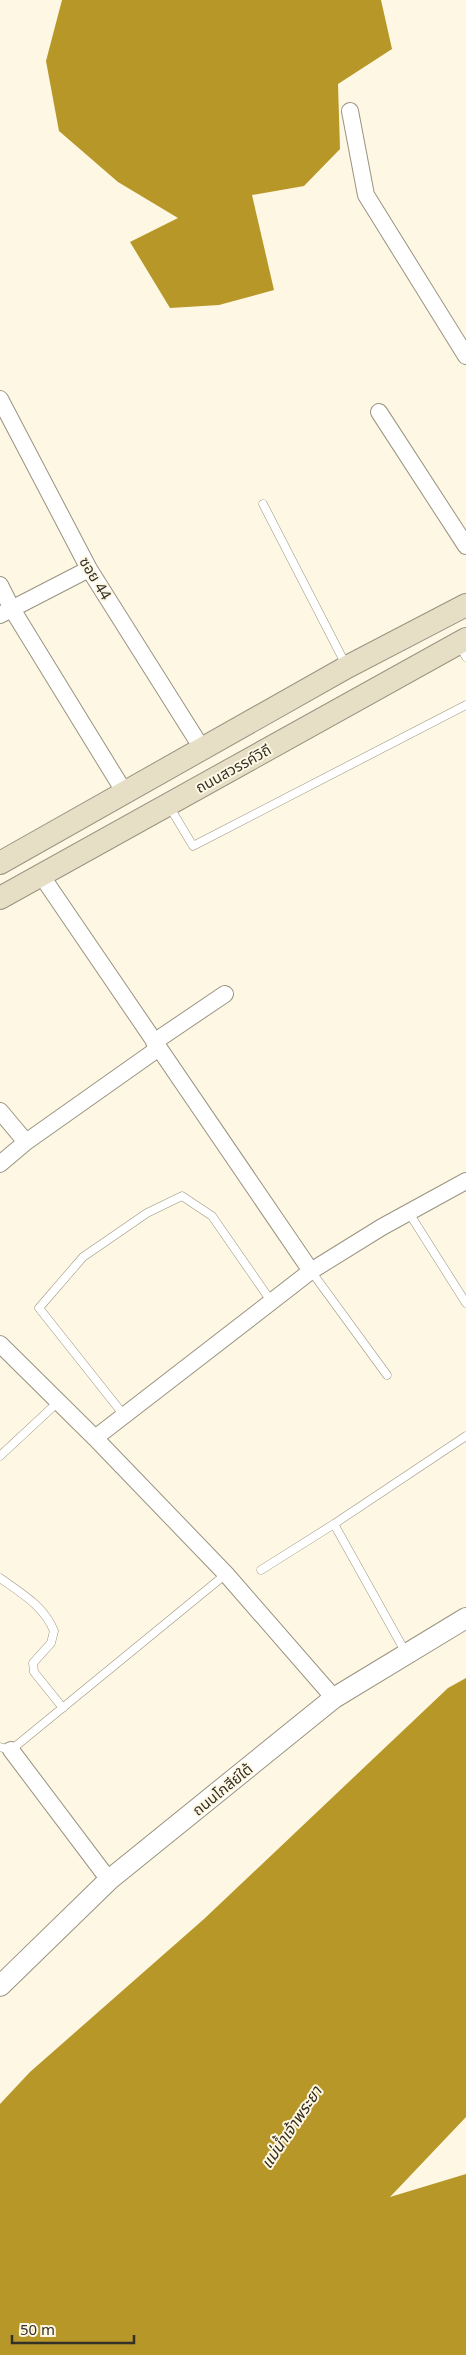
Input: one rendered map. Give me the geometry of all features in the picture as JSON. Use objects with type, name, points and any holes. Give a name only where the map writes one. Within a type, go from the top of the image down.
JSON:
[{"type":"main road","name":"ถนนสวรรค์วิถี","points":[[0,863],[347,667],[466,605]]},
{"type":"main road","name":"ถนนสวรรค์วิถี","points":[[0,898],[168,804],[464,646]]},
{"type":"street","points":[[350,111],[366,195],[466,356]]},
{"type":"street","name":"ซอย 44","points":[[0,399],[89,569],[203,750]]},
{"type":"street","points":[[379,412],[466,546]]},
{"type":"street","points":[[6,612],[89,569]]},
{"type":"street","points":[[0,585],[6,612],[125,793]]},
{"type":"street","points":[[40,876],[311,1271]]},
{"type":"street","points":[[0,1164],[26,1142],[225,994]]},
{"type":"street","points":[[0,1112],[26,1142]]},
{"type":"street","points":[[95,1438],[123,1414],[311,1271],[466,1181]]},
{"type":"street","points":[[0,1344],[95,1438],[226,1574],[334,1698]]},
{"type":"street","name":"ถนนโกสีย์ใต้","points":[[1,1981],[109,1880],[334,1698],[466,1618]]},
{"type":"street","points":[[5,1749],[109,1880]]},
{"type":"lane","points":[[263,504],[347,667]]},
{"type":"lane","points":[[168,804],[193,846],[466,705]]},
{"type":"lane","points":[[123,1414],[40,1308],[83,1257],[147,1213],[182,1196],[212,1216],[271,1301]]},
{"type":"lane","points":[[410,1213],[466,1302]]},
{"type":"lane","points":[[311,1271],[387,1375]]},
{"type":"lane","points":[[0,1456],[58,1402]]},
{"type":"lane","points":[[261,1570],[466,1436]]},
{"type":"lane","points":[[334,1524],[406,1653]]},
{"type":"lane","points":[[5,1749],[63,1708],[226,1574]]},
{"type":"lane","points":[[0,1578],[36,1605],[50,1619],[54,1631],[50,1643],[33,1663],[34,1672],[63,1708]]},
{"type":"water","points":[[62,0],[381,0],[392,49],[338,84],[340,149],[304,186],[252,195],[274,290],[219,305],[170,308],[130,242],[178,218],[118,182],[59,131],[46,61]]},
{"type":"water","name":"แม่น้ำเจ้าพระยา","points":[[466,1678],[466,2117],[390,2197],[466,2174],[466,2355],[0,2355],[0,2104],[30,2072],[204,1919],[448,1688]]}]
